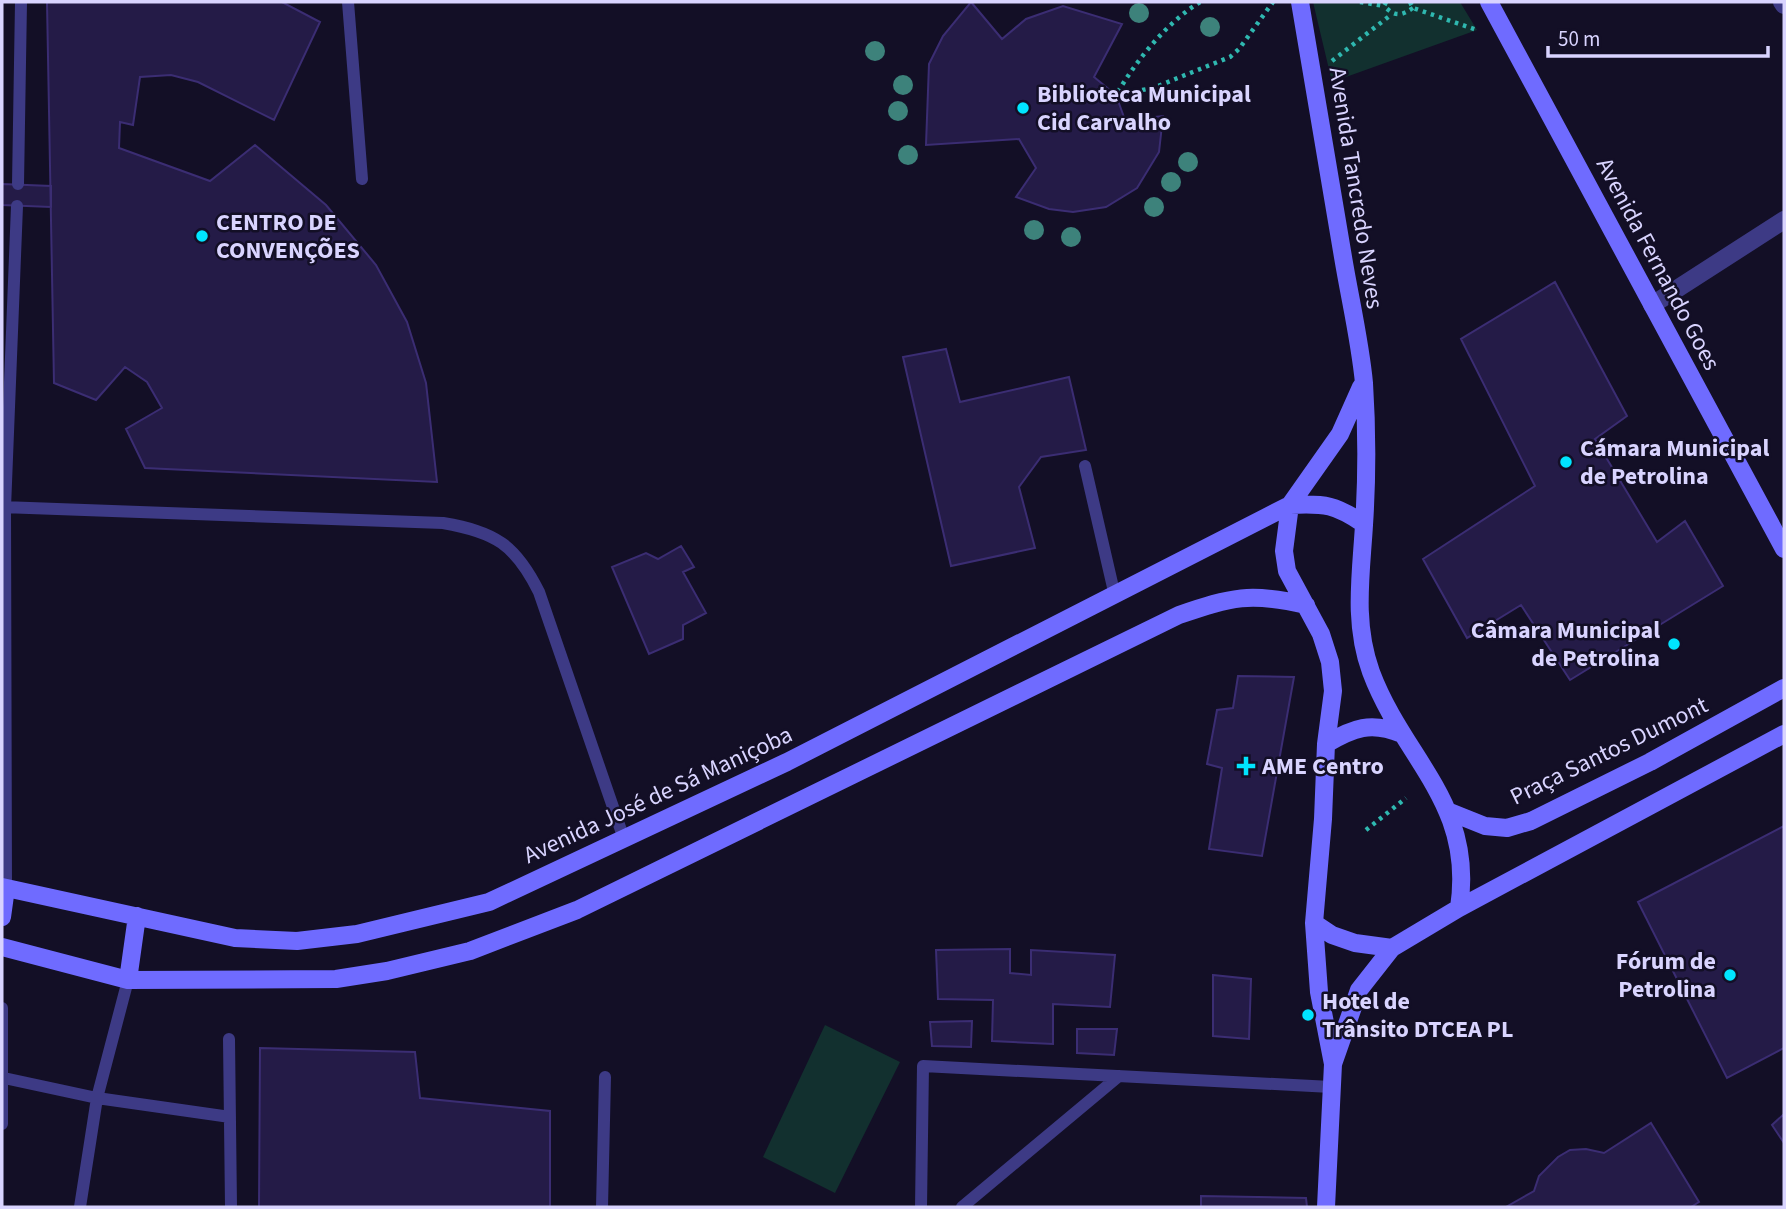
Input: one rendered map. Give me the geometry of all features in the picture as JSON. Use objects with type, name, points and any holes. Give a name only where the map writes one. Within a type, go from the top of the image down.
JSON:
[{"type":"main road","name":"Avenida Tancredo Neves","points":[[1300,2],[1364,382],[1364,524],[1357,586],[1360,627],[1371,671],[1402,734],[1450,812],[1461,848],[1463,880],[1459,908]]},
{"type":"main road","name":"Avenida Fernando Goes","points":[[1489,2],[1784,549]]},
{"type":"main road","points":[[1333,1064],[1319,992],[1314,923],[1326,744],[1333,691],[1330,662],[1306,605],[1287,571],[1283,551],[1290,505],[1340,434],[1364,382]]},
{"type":"main road","points":[[1290,505],[1318,504],[1339,507],[1364,524]]},
{"type":"main road","name":"Avenida José de Sá Maniçoba","points":[[4,887],[235,938],[297,941],[357,934],[489,902],[788,762],[1290,505]]},
{"type":"main road","points":[[2,947],[128,980],[336,979],[387,971],[470,951],[577,910],[1179,615],[1224,599],[1251,596],[1306,605]]},
{"type":"main road","name":"Praça Santos Dumont","points":[[1450,812],[1485,826],[1507,828],[1531,821],[1650,762],[1784,688]]},
{"type":"main road","points":[[1326,744],[1352,729],[1367,726],[1386,727],[1402,734]]},
{"type":"main road","points":[[1326,1207],[1333,1064],[1359,990],[1392,948],[1459,908],[1784,734]]},
{"type":"main road","points":[[2,917],[4,887]]},
{"type":"main road","points":[[128,980],[136,916]]},
{"type":"main road","points":[[1314,923],[1332,935],[1355,943],[1392,948]]},
{"type":"street","points":[[1652,305],[1784,220]]},
{"type":"lane","points":[[18,184],[21,2]]},
{"type":"lane","points":[[348,2],[362,178]]},
{"type":"lane","points":[[4,887],[3,508],[17,206]]},
{"type":"lane","points":[[1085,466],[1115,596]]},
{"type":"lane","points":[[3,508],[443,523],[478,529],[505,543],[525,564],[539,592],[624,839]]},
{"type":"lane","points":[[80,1207],[97,1098],[128,980]]},
{"type":"lane","points":[[2,1008],[2,1124]]},
{"type":"lane","points":[[229,1039],[231,1207]]},
{"type":"lane","points":[[921,1207],[923,1066],[1331,1087]]},
{"type":"lane","points":[[962,1207],[1119,1076]]},
{"type":"lane","points":[[602,1207],[605,1077]]},
{"type":"lane","points":[[4,1078],[97,1098],[230,1116]]},
{"type":"path","points":[[1199,2],[1154,44],[1116,96],[1153,88],[1230,57],[1246,41],[1273,2]]},
{"type":"path","points":[[1360,2],[1385,4],[1392,14]]},
{"type":"path","points":[[1410,2],[1413,8],[1477,30]]},
{"type":"path","points":[[1330,62],[1392,14],[1403,15],[1413,8]]},
{"type":"path","points":[[1366,830],[1406,797]]},
{"type":"green space","points":[[1313,2],[1460,2],[1477,30],[1332,82]]},
{"type":"green space","points":[[825,1025],[900,1062],[835,1193],[763,1157]]},
{"type":"building","name":"CENTRO DE CONVENÇÕES","points":[[47,2],[282,2],[320,22],[274,120],[198,82],[171,75],[140,77],[133,125],[120,122],[119,148],[210,181],[255,145],[326,205],[376,265],[407,322],[426,383],[437,482],[145,468],[126,429],[162,408],[147,382],[125,367],[96,400],[54,383]]},
{"type":"building","name":"Biblioteca Municipal Cid Carvalho","points":[[971,2],[1002,39],[1026,19],[1063,6],[1122,24],[1094,77],[1116,95],[1125,120],[1163,116],[1159,152],[1137,188],[1106,207],[1073,212],[1049,209],[1016,197],[1036,168],[1019,139],[926,145],[929,64],[943,36]]},
{"type":"building","points":[[2,184],[51,186],[51,207],[2,205]]},
{"type":"building","name":"Cámara Municipal de Petrolina","points":[[1555,282],[1627,416],[1595,439],[1657,542],[1685,521],[1723,586],[1570,680],[1521,605],[1467,638],[1423,559],[1535,486],[1461,339]]},
{"type":"building","points":[[946,349],[960,402],[1069,377],[1086,450],[1041,457],[1019,487],[1035,548],[951,566],[903,357]]},
{"type":"building","points":[[681,546],[694,567],[683,572],[706,613],[683,625],[683,639],[649,654],[612,567],[646,553],[658,559]]},
{"type":"building","name":"AME Centro","points":[[1238,676],[1294,677],[1262,856],[1209,849],[1222,768],[1207,764],[1217,710],[1233,708]]},
{"type":"building","name":"Fórum de Petrolina","points":[[1784,826],[1784,1048],[1727,1078],[1638,902]]},
{"type":"building","points":[[1010,949],[1010,973],[1031,975],[1031,950],[1115,955],[1110,1007],[1053,1004],[1053,1044],[992,1041],[993,1000],[938,999],[936,950]]},
{"type":"building","points":[[1213,975],[1251,979],[1249,1039],[1213,1036]]},
{"type":"building","points":[[972,1021],[971,1047],[932,1046],[930,1022]]},
{"type":"building","points":[[1077,1029],[1117,1029],[1114,1055],[1077,1053]]},
{"type":"building","points":[[260,1048],[415,1052],[420,1098],[550,1111],[550,1207],[259,1207]]},
{"type":"building","points":[[1784,1114],[1784,1143],[1772,1125]]},
{"type":"building","points":[[1651,1123],[1699,1202],[1691,1207],[1506,1207],[1534,1191],[1539,1176],[1558,1157],[1570,1150],[1586,1149],[1604,1153]]},
{"type":"building","points":[[1201,1196],[1306,1198],[1307,1207],[1201,1207]]},
{"type":"place","name":"Biblioteca Municipal Cid Carvalho","points":[[1023,108]]},
{"type":"place","name":"CENTRO DE CONVENÇÕES","points":[[202,236]]},
{"type":"place","name":"Cámara Municipal de Petrolina","points":[[1566,462]]},
{"type":"place","name":"Câmara Municipal de Petrolina","points":[[1674,644]]},
{"type":"place","name":"AME Centro","points":[[1246,766]]},
{"type":"place","name":"Fórum de Petrolina","points":[[1730,975]]},
{"type":"place","name":"Hotel de Trânsito DTCEA PL","points":[[1308,1015]]}]
